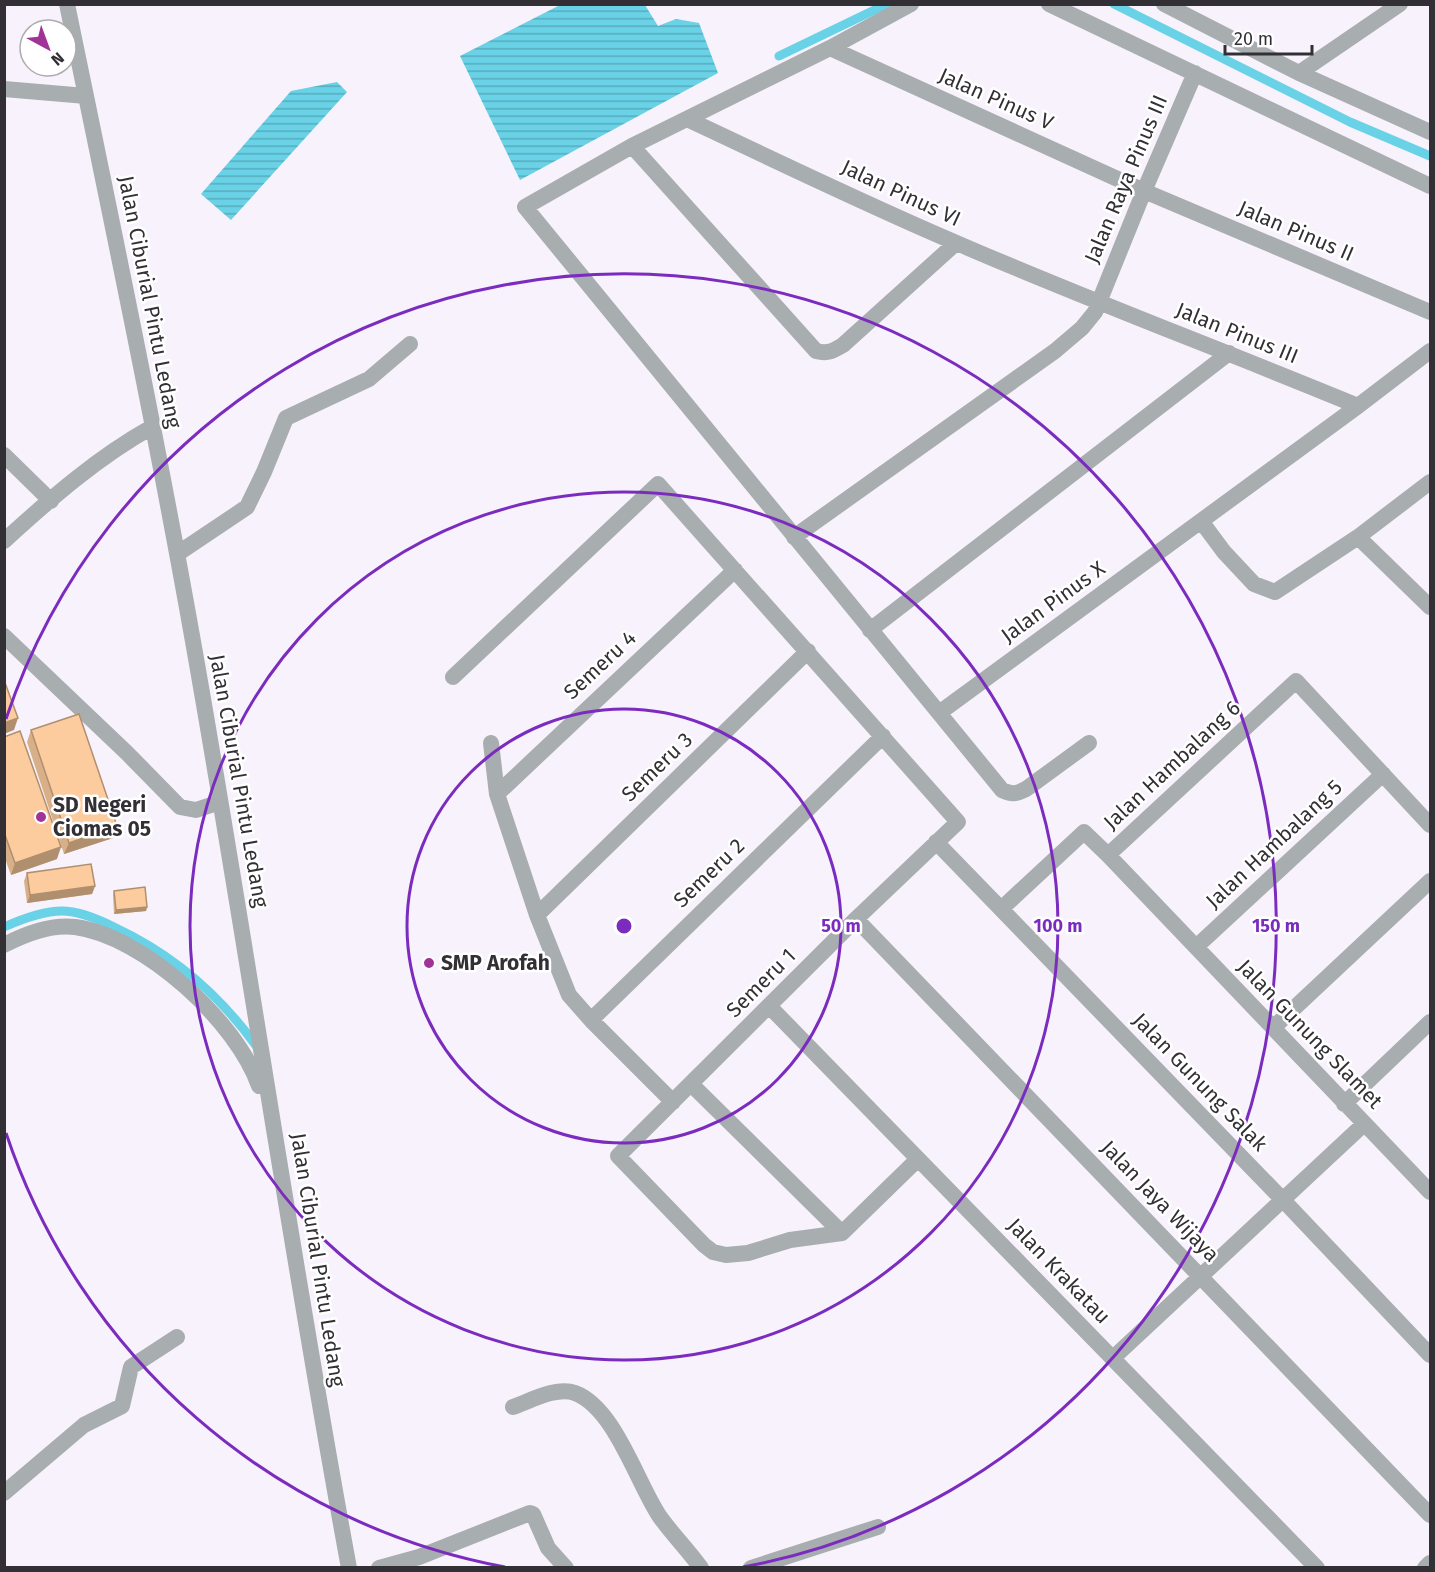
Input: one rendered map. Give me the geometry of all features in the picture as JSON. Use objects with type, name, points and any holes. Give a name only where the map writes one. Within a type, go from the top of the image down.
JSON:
[{"type":"street","name":"Jalan Ciburial Pintu Ledang","points":[[67,4],[177,554],[314,1378],[349,1568]]},
{"type":"street","points":[[911,4],[830,48],[632,146],[525,207],[1002,790],[1010,794],[1017,794],[1089,742]]},
{"type":"street","points":[[1049,4],[1431,186]]},
{"type":"street","points":[[1164,4],[1299,74],[1431,132]]},
{"type":"street","points":[[1299,74],[1400,4]]},
{"type":"street","name":"Jalan Pinus V","points":[[830,48],[1144,191]]},
{"type":"street","name":"Jalan Raya Pinus III","points":[[795,537],[1055,351],[1090,320],[1195,73]]},
{"type":"street","points":[[4,89],[86,96]]},
{"type":"street","name":"Jalan Pinus VI","points":[[687,119],[956,243],[1099,303]]},
{"type":"street","points":[[632,146],[816,351],[824,353],[843,345],[956,243]]},
{"type":"street","name":"Jalan Pinus II","points":[[1144,191],[1431,312]]},
{"type":"street","name":"Jalan Pinus III","points":[[1099,303],[1229,352],[1358,406]]},
{"type":"street","points":[[177,554],[247,507],[286,418],[369,379],[410,344]]},
{"type":"street","name":"Jalan Pinus X","points":[[939,713],[1431,351]]},
{"type":"street","points":[[870,630],[1229,352]]},
{"type":"street","points":[[4,541],[99,460],[152,427]]},
{"type":"street","points":[[4,455],[51,501]]},
{"type":"street","points":[[1201,522],[1224,552],[1254,584],[1275,592],[1358,537],[1431,482]]},
{"type":"street","points":[[453,677],[658,484],[883,736]]},
{"type":"street","points":[[1358,537],[1431,607]]},
{"type":"street","name":"Semeru 4","points":[[497,794],[735,570]]},
{"type":"street","points":[[4,636],[180,807],[196,810],[220,802]]},
{"type":"street","name":"Semeru 3","points":[[537,915],[808,651]]},
{"type":"street","name":"Jalan Hambalang 6","points":[[1001,909],[1084,832],[1108,855],[1296,681],[1383,774]]},
{"type":"street","name":"Semeru 1","points":[[842,1233],[790,1240],[748,1253],[726,1255],[713,1252],[618,1156],[856,919],[958,822],[883,736]]},
{"type":"street","name":"Semeru 2","points":[[591,1020],[883,736]]},
{"type":"street","points":[[491,743],[497,794],[537,915],[569,994],[591,1020],[673,1102]]},
{"type":"street","points":[[1383,774],[1431,825]]},
{"type":"street","name":"Jalan Hambalang 5","points":[[1196,947],[1383,774]]},
{"type":"street","name":"Jalan Gunung Salak","points":[[936,842],[1431,1355]]},
{"type":"street","name":"Jalan Gunung Slamet","points":[[1108,855],[1344,1104],[1429,1188]]},
{"type":"street","points":[[1273,1028],[1431,881]]},
{"type":"street","name":"Jalan Jaya Wijaya","points":[[856,919],[1431,1515]]},
{"type":"street","points":[[4,945],[48,929],[75,927],[116,940],[176,978],[205,1004],[252,1066],[274,1130]]},
{"type":"street","name":"Jalan Krakatau","points":[[770,1006],[1317,1568]]},
{"type":"street","points":[[1344,1104],[1431,1022]]},
{"type":"street","points":[[691,1084],[842,1233],[918,1159]]},
{"type":"street","points":[[1113,1358],[1364,1124]]},
{"type":"street","points":[[4,1493],[84,1425],[122,1406],[131,1367],[177,1337]]},
{"type":"street","points":[[513,1407],[560,1391],[574,1392],[587,1400],[605,1417],[626,1450],[661,1518],[701,1568]]},
{"type":"street","points":[[379,1568],[419,1557],[530,1513],[537,1520],[548,1548],[566,1568]]},
{"type":"street","points":[[751,1568],[878,1527]]},
{"type":"street","points":[[1425,1568],[1431,1563]]},
{"type":"water","points":[[562,4],[645,5],[658,26],[676,19],[699,23],[718,73],[520,180],[460,56]]},
{"type":"water","points":[[337,82],[347,92],[231,220],[201,194],[291,91]]},
{"type":"building","points":[[4,680],[18,718],[4,723]]},
{"type":"building","points":[[79,714],[117,826],[69,843],[31,730]]},
{"type":"building","points":[[20,731],[61,847],[15,863],[4,832],[4,737]]},
{"type":"building","points":[[91,864],[95,886],[30,895],[27,873]]},
{"type":"building","points":[[145,887],[147,907],[116,910],[114,891]]},
{"type":"waterway","points":[[779,56],[887,4]]},
{"type":"waterway","points":[[1114,4],[1350,122],[1430,156]]},
{"type":"waterway","points":[[4,927],[47,912],[62,911],[82,914],[108,924],[175,963],[211,993],[257,1047]]},
{"type":"place","name":"SD Negeri Ciomas 05","points":[[41,817]]},
{"type":"place","name":"SMP Arofah","points":[[429,963]]}]
